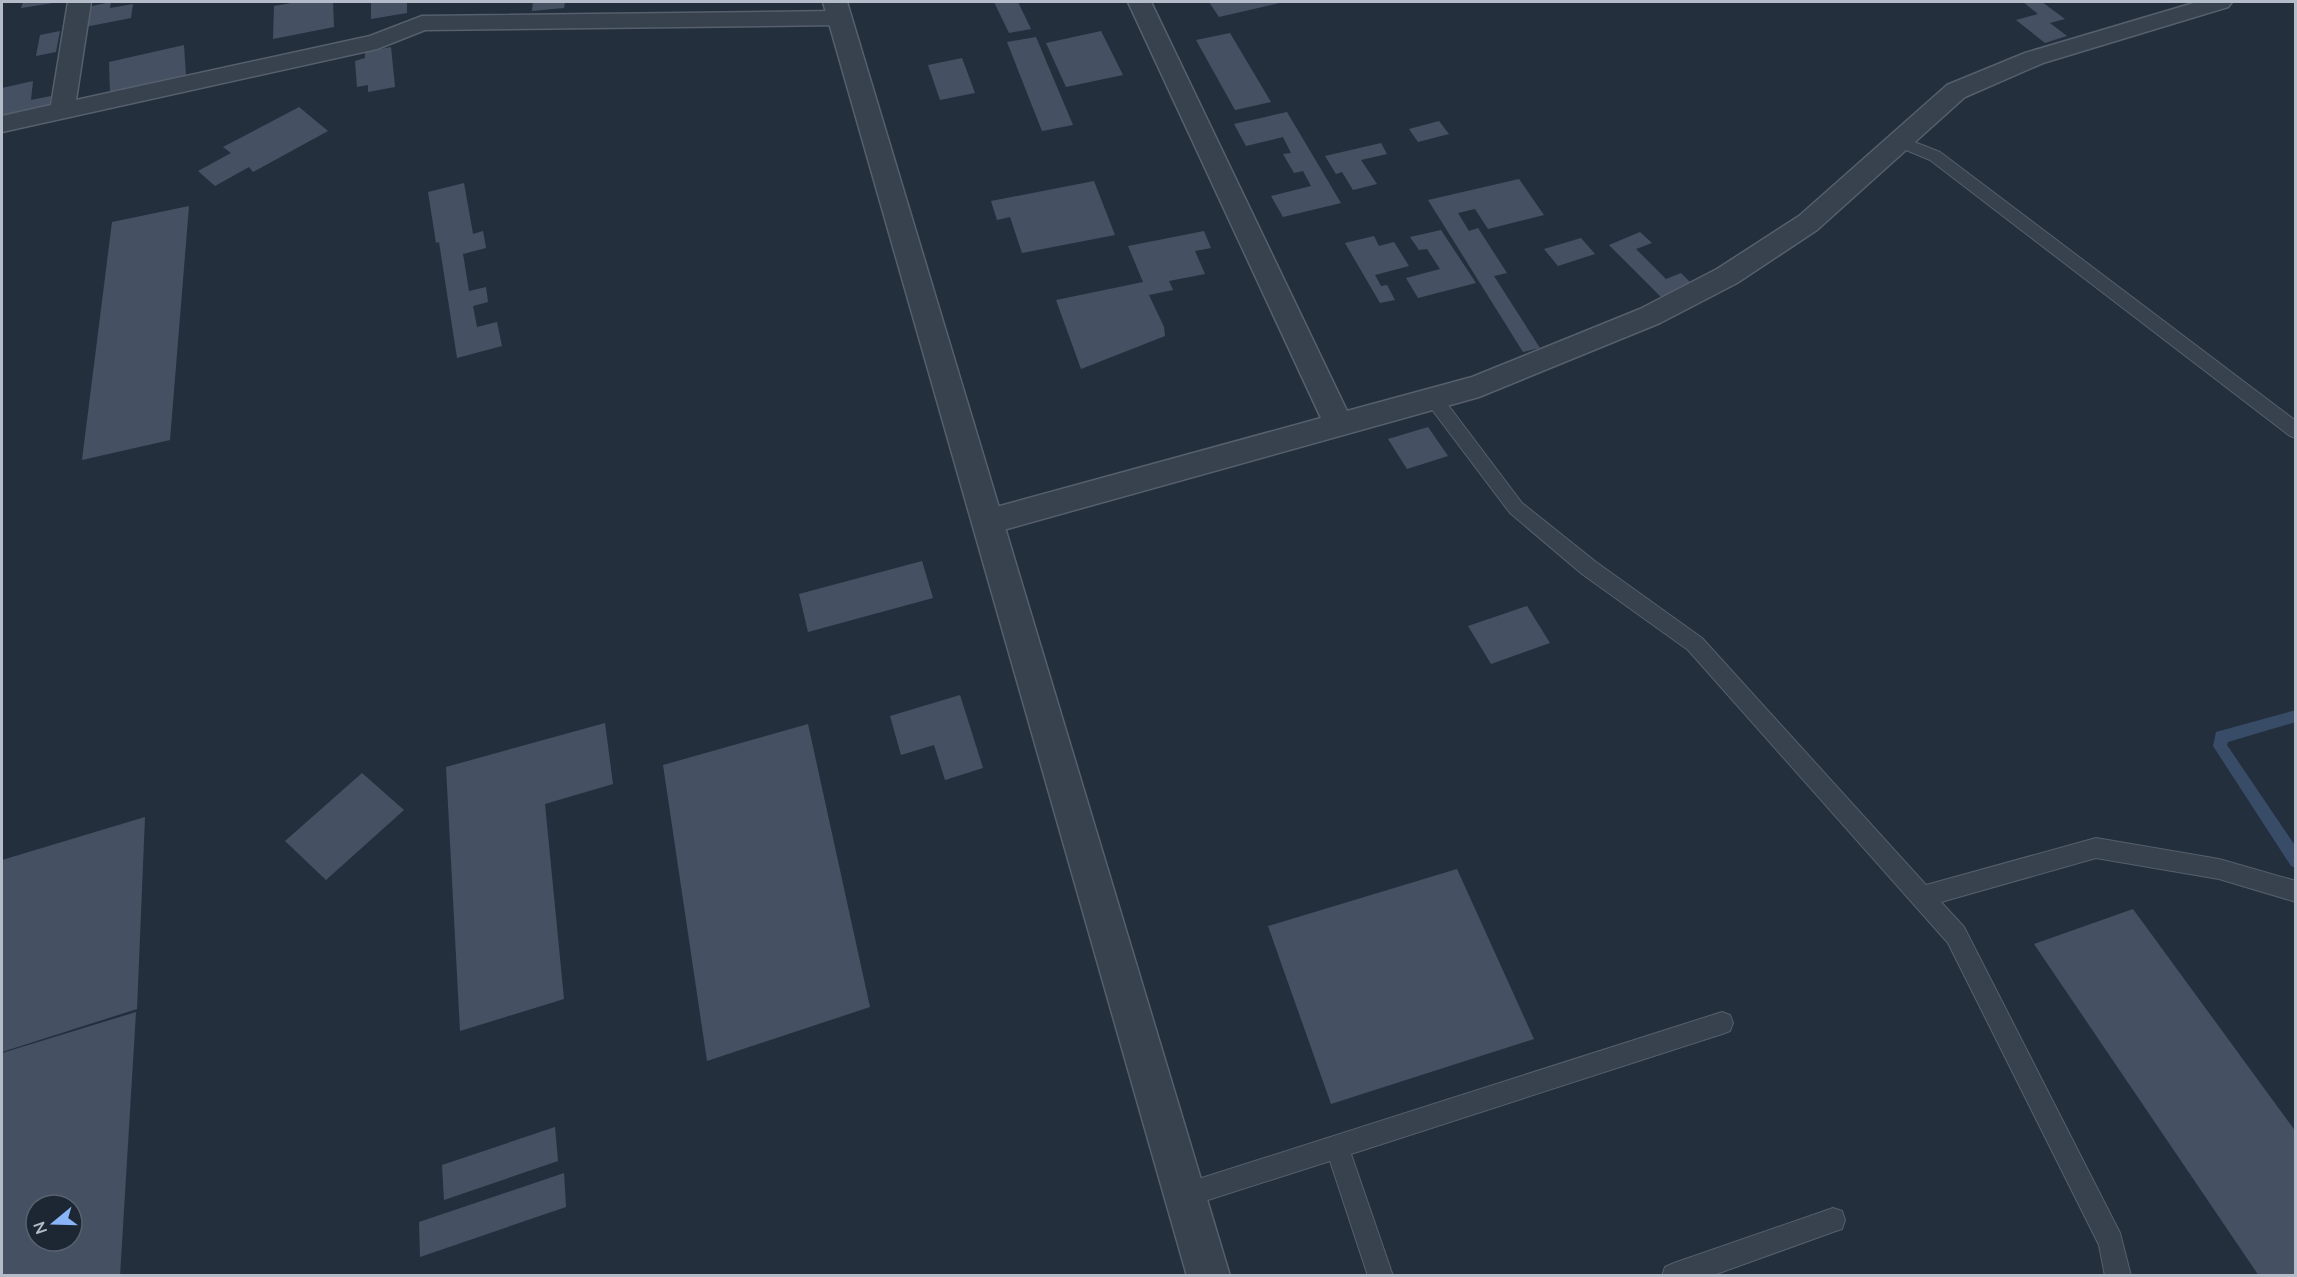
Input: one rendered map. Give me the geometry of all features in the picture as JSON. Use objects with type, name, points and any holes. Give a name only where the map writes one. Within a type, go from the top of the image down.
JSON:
[{"type":"street","points":[[62,112],[80,2]]},
{"type":"street","points":[[1139,2],[1339,424]]},
{"type":"street","points":[[989,521],[1479,386],[1650,316],[1727,276],[1808,223],[1956,91],[2034,58],[2220,2]]},
{"type":"street","points":[[2,124],[377,42],[422,23],[836,10],[989,521],[1209,1275]]},
{"type":"lane","points":[[1899,141],[1935,156],[2295,431]]},
{"type":"lane","points":[[1434,398],[1516,508],[1589,568],[1695,644],[1956,934],[2111,1242],[2118,1275]]},
{"type":"lane","points":[[1922,897],[2096,848],[2219,869],[2295,892]]},
{"type":"lane","points":[[1186,1195],[1722,1023]]},
{"type":"lane","points":[[1336,1147],[1381,1275]]},
{"type":"lane","points":[[1674,1275],[1833,1220]]},
{"type":"building","points":[[23,2],[52,2],[53,3],[21,8]]},
{"type":"building","points":[[111,2],[110,8],[133,4],[131,18],[85,27],[87,7]]},
{"type":"building","points":[[297,2],[333,2],[334,27],[273,39],[274,6]]},
{"type":"building","points":[[371,2],[407,2],[407,13],[371,19]]},
{"type":"building","points":[[533,2],[565,2],[564,8],[532,11]]},
{"type":"building","points":[[994,2],[1018,2],[1031,29],[1009,33]]},
{"type":"building","points":[[1209,2],[1284,2],[1219,17]]},
{"type":"building","points":[[2023,2],[2042,2],[2065,19],[2050,23],[2067,36],[2045,43],[2016,20],[2038,14]]},
{"type":"building","points":[[60,31],[56,52],[36,56],[40,35]]},
{"type":"building","points":[[1101,31],[1123,75],[1066,87],[1046,43]]},
{"type":"building","points":[[1230,33],[1271,102],[1235,110],[1196,40]]},
{"type":"building","points":[[1036,37],[1073,125],[1042,131],[1007,42]]},
{"type":"building","points":[[184,45],[186,76],[110,94],[109,62]]},
{"type":"building","points":[[391,47],[395,87],[368,92],[368,85],[357,87],[355,61],[365,58],[365,52]]},
{"type":"building","points":[[962,58],[975,93],[940,100],[928,65]]},
{"type":"building","points":[[33,81],[31,100],[51,96],[49,110],[2,120],[2,88]]},
{"type":"building","points":[[299,107],[328,131],[253,172],[249,167],[215,186],[198,171],[231,153],[223,147]]},
{"type":"building","points":[[1287,112],[1341,203],[1283,217],[1271,196],[1311,186],[1303,171],[1294,173],[1283,154],[1291,153],[1283,137],[1246,146],[1234,124]]},
{"type":"building","points":[[1439,121],[1449,134],[1418,142],[1409,129]]},
{"type":"building","points":[[1381,143],[1387,154],[1361,160],[1377,184],[1353,190],[1342,172],[1336,174],[1325,156]]},
{"type":"building","points":[[1519,179],[1544,215],[1488,229],[1475,209],[1458,213],[1469,231],[1478,228],[1507,273],[1494,276],[1540,348],[1523,352],[1428,200]]},
{"type":"building","points":[[1094,181],[1115,235],[1022,253],[1010,217],[997,220],[991,201]]},
{"type":"building","points":[[464,183],[473,234],[483,231],[486,248],[463,254],[469,291],[486,287],[488,302],[473,306],[477,327],[497,322],[502,346],[457,358],[439,242],[436,243],[428,192]]},
{"type":"building","points":[[189,206],[170,440],[82,460],[112,222]]},
{"type":"building","points":[[1441,230],[1476,283],[1418,298],[1406,278],[1440,269],[1427,249],[1419,250],[1410,237]]},
{"type":"building","points":[[1204,231],[1211,248],[1195,251],[1205,274],[1169,281],[1173,290],[1149,295],[1164,327],[1165,336],[1081,369],[1056,300],[1143,282],[1128,246]]},
{"type":"building","points":[[1640,232],[1652,243],[1636,249],[1666,279],[1681,273],[1693,285],[1662,298],[1609,245]]},
{"type":"building","points":[[1374,236],[1379,246],[1394,242],[1409,266],[1375,275],[1381,286],[1387,285],[1395,300],[1380,303],[1345,243]]},
{"type":"building","points":[[1581,238],[1595,254],[1558,266],[1544,249]]},
{"type":"building","points":[[1428,427],[1448,456],[1407,469],[1388,439]]},
{"type":"building","points":[[922,561],[933,598],[808,632],[799,594]]},
{"type":"building","points":[[1527,606],[1550,643],[1491,664],[1468,626]]},
{"type":"building","points":[[960,695],[983,768],[945,780],[934,745],[901,755],[890,716]]},
{"type":"building","points":[[605,723],[613,784],[545,804],[564,999],[460,1031],[446,767]]},
{"type":"building","points":[[808,724],[870,1007],[707,1061],[663,765]]},
{"type":"building","points":[[362,773],[404,810],[326,880],[285,841]]},
{"type":"building","points":[[145,817],[137,1009],[2,1052],[2,860]]},
{"type":"building","points":[[1457,869],[1534,1039],[1331,1104],[1268,926]]},
{"type":"building","points":[[2133,909],[2296,1132],[2296,1276],[2259,1276],[2034,944]]},
{"type":"building","points":[[136,1012],[120,1276],[2,1276],[2,1053]]},
{"type":"building","points":[[555,1127],[558,1161],[444,1200],[442,1165]]},
{"type":"building","points":[[564,1173],[566,1207],[420,1257],[419,1222]]},
{"type":"waterway","points":[[2296,716],[2221,737],[2220,746],[2296,861]]}]
